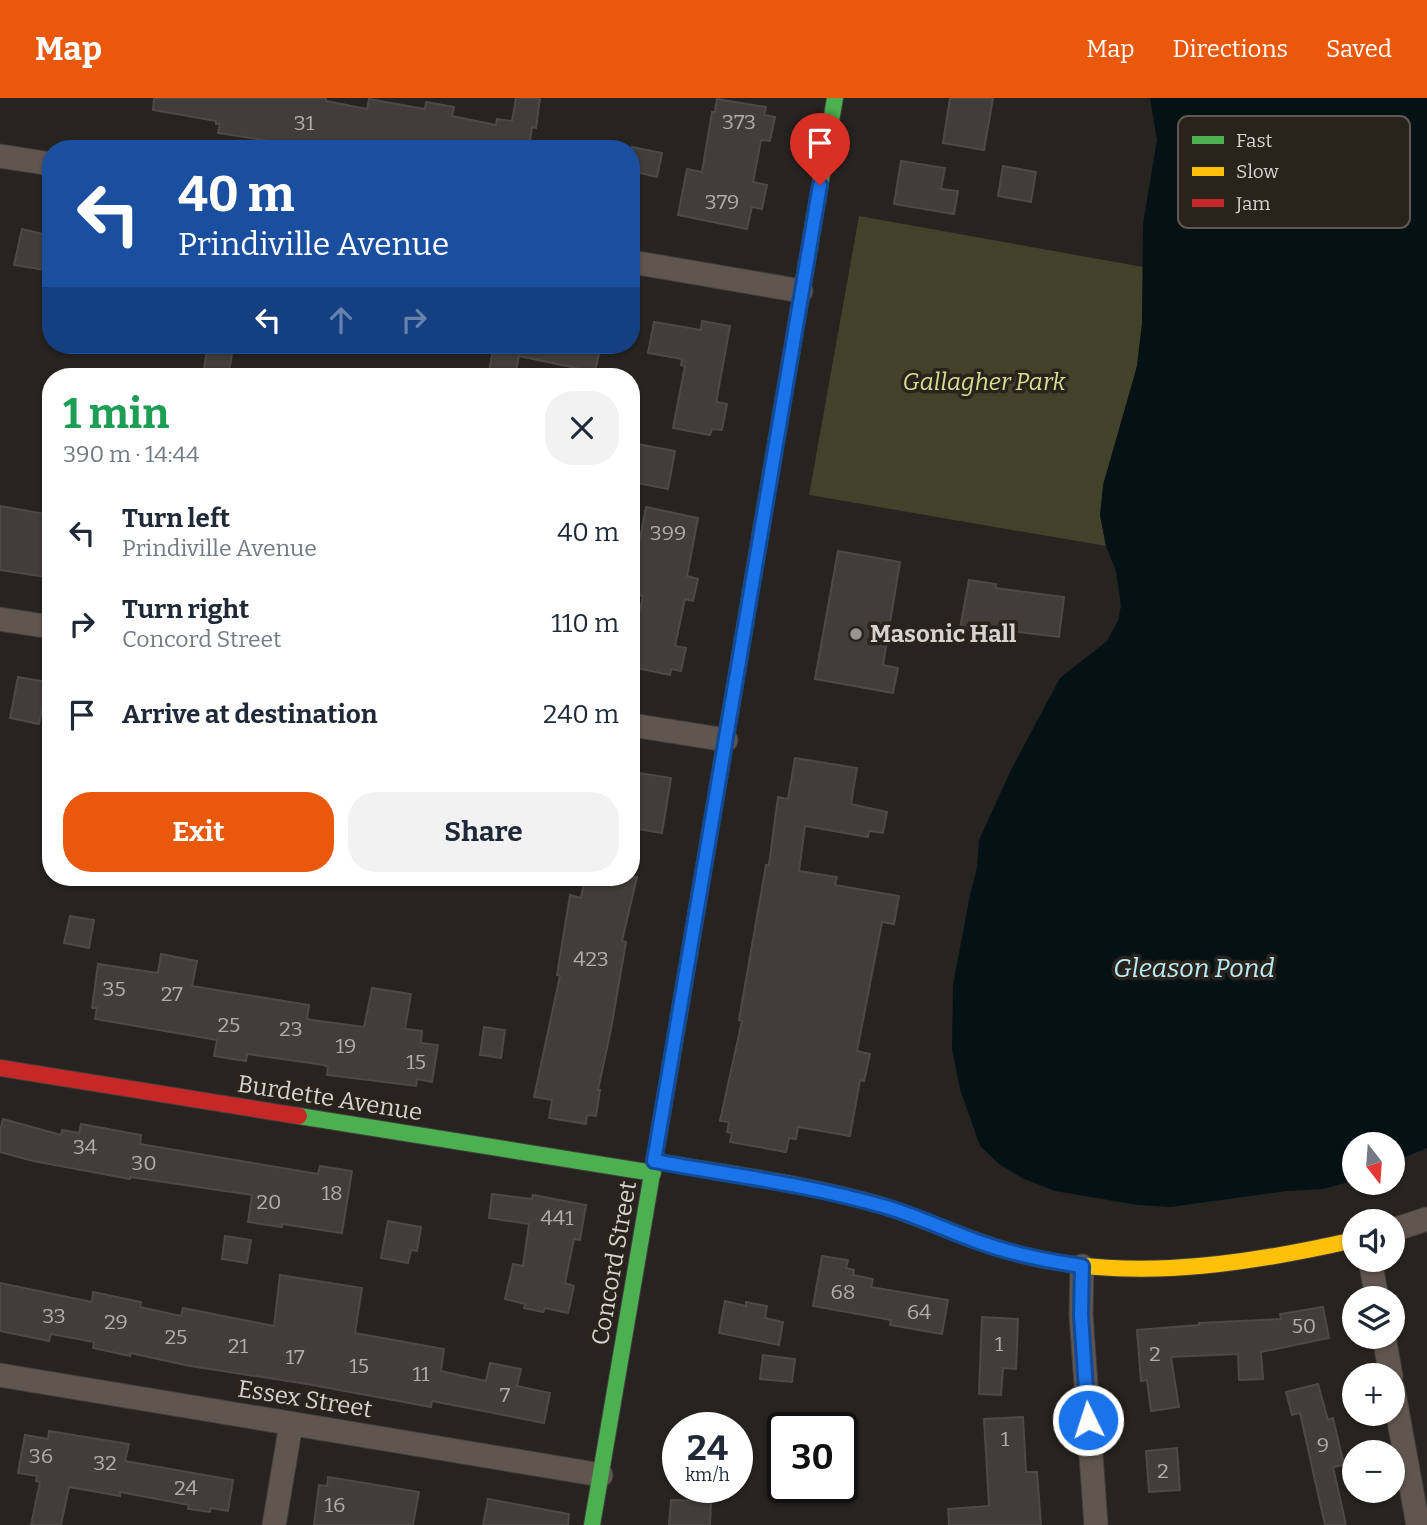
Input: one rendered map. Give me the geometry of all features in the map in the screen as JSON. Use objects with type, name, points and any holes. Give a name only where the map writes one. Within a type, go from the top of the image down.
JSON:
[{"type":"main road","name":"Concord Street","points":[[592,1525],[835,98]]},
{"type":"main road","name":"Burdette Avenue","points":[[0,1068],[653,1167],[811,1188],[917,1217],[1013,1253],[1082,1266],[1219,1264],[1284,1256],[1342,1243]]},
{"type":"street","points":[[0,156],[42,163]]},
{"type":"street","points":[[640,263],[802,291]]},
{"type":"street","points":[[0,619],[42,626]]},
{"type":"street","points":[[640,726],[726,740]]},
{"type":"street","points":[[1405,1226],[1427,1219]]},
{"type":"street","points":[[1082,1266],[1081,1315],[1096,1525]]},
{"type":"street","name":"Essex Street","points":[[0,1375],[601,1475]]},
{"type":"street","points":[[274,1525],[291,1424]]},
{"type":"street","points":[[1400,1426],[1418,1525]]},
{"type":"green space","name":"Gallagher Park","points":[[859,216],[1143,267],[1142,324],[1137,366],[1100,515],[1106,546],[809,495]]},
{"type":"water","name":"Gleason Pond","points":[[1150,98],[1427,98],[1427,1148],[1405,1157],[1405,1132],[1342,1132],[1342,1184],[1323,1189],[1286,1191],[1170,1207],[1138,1205],[1055,1191],[1022,1178],[999,1164],[980,1146],[960,1089],[952,1049],[953,985],[977,868],[979,840],[1011,770],[1060,678],[1107,641],[1118,621],[1121,606],[1116,571],[1106,546],[1100,515],[1103,485],[1137,366],[1142,324],[1143,224],[1157,140]]},
{"type":"building","points":[[154,98],[326,98],[326,101],[367,109],[369,99],[425,109],[426,102],[454,107],[452,116],[496,125],[497,119],[512,121],[516,98],[540,98],[536,128],[532,127],[530,140],[264,140],[218,133],[220,124],[216,124],[216,121],[153,110]]},
{"type":"building","points":[[950,98],[993,98],[984,150],[943,143]]},
{"type":"building","points":[[717,99],[766,107],[764,115],[775,117],[770,141],[761,140],[753,182],[767,185],[762,209],[752,207],[747,229],[678,215],[687,169],[702,172],[712,112],[715,112]]},
{"type":"building","points":[[640,149],[662,153],[657,177],[640,173]]},
{"type":"building","points":[[901,161],[945,168],[941,189],[958,191],[954,214],[894,204]]},
{"type":"building","points":[[1003,166],[1036,172],[1031,202],[998,196]]},
{"type":"building","points":[[22,229],[42,234],[42,270],[14,265]]},
{"type":"building","points":[[702,321],[730,326],[717,398],[717,402],[727,404],[722,430],[712,429],[710,435],[673,428],[685,366],[681,365],[682,359],[648,353],[654,322],[701,330]]},
{"type":"building","points":[[206,354],[232,354],[229,368],[204,368]]},
{"type":"building","points":[[492,354],[599,354],[596,368],[576,368],[519,356],[517,368],[490,368]]},
{"type":"building","points":[[640,444],[675,451],[668,489],[640,484]]},
{"type":"building","points":[[0,506],[42,513],[42,576],[0,570]]},
{"type":"building","points":[[646,507],[698,518],[687,576],[698,579],[693,601],[685,599],[675,646],[686,648],[681,671],[671,669],[670,675],[640,669],[640,610],[643,596],[640,595],[640,539]]},
{"type":"building","name":"Masonic Hall","points":[[838,551],[900,562],[883,665],[898,668],[893,693],[815,679]]},
{"type":"building","points":[[969,580],[996,584],[996,588],[1064,597],[1059,637],[992,629],[991,634],[960,628]]},
{"type":"building","points":[[18,677],[42,681],[39,724],[10,718]]},
{"type":"building","points":[[795,758],[857,768],[851,804],[887,812],[883,833],[869,831],[868,837],[805,826],[799,871],[837,877],[835,885],[899,896],[894,924],[882,922],[857,1051],[870,1054],[864,1081],[860,1080],[850,1136],[798,1127],[796,1139],[789,1138],[786,1152],[730,1142],[732,1133],[727,1132],[729,1122],[720,1121],[742,1021],[739,1020],[766,865],[769,865],[778,797],[788,799]]},
{"type":"building","points":[[640,773],[671,778],[662,833],[640,829]]},
{"type":"building","points":[[583,886],[635,886],[622,941],[626,942],[598,1090],[596,1116],[587,1115],[586,1124],[549,1118],[552,1100],[534,1097],[560,976],[557,975],[570,895],[581,898]]},
{"type":"building","points":[[70,916],[94,920],[89,948],[64,943]]},
{"type":"building","points":[[161,954],[197,961],[192,986],[309,1005],[307,1019],[312,1020],[364,1027],[372,988],[411,994],[405,1029],[422,1031],[421,1043],[438,1045],[432,1082],[417,1079],[416,1086],[327,1075],[328,1067],[324,1065],[247,1054],[246,1061],[214,1056],[217,1040],[95,1019],[97,1008],[92,1008],[98,964],[158,973]]},
{"type":"building","points":[[484,1027],[505,1030],[501,1058],[480,1055]]},
{"type":"building","points":[[3,1119],[61,1135],[62,1130],[79,1133],[81,1124],[141,1135],[140,1144],[318,1174],[320,1166],[352,1171],[342,1233],[248,1222],[252,1195],[130,1179],[33,1161],[0,1152]]},
{"type":"building","points":[[492,1194],[532,1199],[533,1195],[586,1205],[580,1240],[574,1239],[565,1283],[574,1286],[568,1313],[545,1308],[543,1312],[524,1308],[525,1304],[505,1299],[513,1264],[523,1266],[529,1224],[489,1218]]},
{"type":"building","points":[[388,1221],[421,1227],[417,1251],[411,1250],[408,1263],[381,1258]]},
{"type":"building","points":[[225,1236],[251,1240],[247,1263],[222,1259]]},
{"type":"building","points":[[822,1256],[848,1260],[846,1268],[854,1270],[853,1275],[873,1279],[871,1287],[948,1300],[942,1334],[890,1325],[891,1320],[813,1306]]},
{"type":"building","points":[[280,1275],[362,1288],[355,1333],[444,1349],[441,1371],[486,1381],[490,1363],[521,1369],[517,1386],[550,1393],[544,1423],[432,1401],[431,1407],[190,1366],[130,1353],[130,1356],[93,1348],[94,1342],[51,1334],[49,1341],[0,1331],[0,1283],[92,1302],[93,1292],[141,1302],[140,1307],[181,1316],[183,1308],[274,1326]]},
{"type":"building","points":[[725,1301],[746,1306],[746,1302],[767,1306],[765,1318],[783,1322],[779,1345],[719,1333]]},
{"type":"building","points":[[1323,1307],[1329,1338],[1261,1352],[1263,1379],[1239,1380],[1238,1354],[1171,1357],[1179,1407],[1151,1411],[1147,1380],[1141,1381],[1137,1330],[1199,1323],[1281,1319],[1280,1314]]},
{"type":"building","points":[[982,1317],[1018,1319],[1016,1369],[1003,1368],[1001,1395],[979,1394]]},
{"type":"building","points":[[763,1355],[795,1359],[792,1382],[760,1379]]},
{"type":"building","points":[[1318,1384],[1328,1420],[1333,1418],[1342,1456],[1342,1465],[1333,1467],[1346,1525],[1325,1525],[1300,1413],[1292,1415],[1286,1392]]},
{"type":"building","points":[[1023,1417],[1026,1472],[1037,1472],[1041,1525],[949,1525],[948,1509],[989,1506],[984,1419]]},
{"type":"building","points":[[49,1431],[129,1444],[125,1461],[233,1480],[228,1511],[211,1508],[210,1512],[188,1509],[189,1505],[120,1492],[120,1496],[69,1487],[61,1525],[31,1525],[40,1482],[36,1481],[37,1476],[18,1473],[25,1435],[48,1439]]},
{"type":"building","points":[[1177,1448],[1180,1490],[1149,1492],[1146,1451]]},
{"type":"building","points":[[328,1477],[419,1492],[413,1525],[314,1525],[319,1485],[327,1486]]},
{"type":"building","points":[[488,1499],[569,1514],[568,1525],[483,1525]]},
{"type":"building","points":[[671,1503],[711,1503],[710,1525],[669,1525]]},
{"type":"traffic: fast","points":[[771,471],[835,98]]},
{"type":"traffic: fast","points":[[592,1525],[672,1057]]},
{"type":"traffic: fast","points":[[299,1116],[653,1173]]},
{"type":"traffic: fast","points":[[654,1161],[850,1197],[877,1204],[989,1245]]},
{"type":"traffic: slow","points":[[672,1057],[771,471]]},
{"type":"traffic: slow","points":[[989,1245],[1033,1258],[1125,1269],[1218,1264],[1342,1243]]},
{"type":"traffic: jam","points":[[0,1068],[299,1116]]},
{"type":"place","name":"Masonic Hall","points":[[856,634]]},
{"type":"route","points":[[820,185],[654,1161],[811,1188],[858,1199],[896,1209],[1013,1253],[1082,1266],[1081,1315],[1088,1420]]}]
